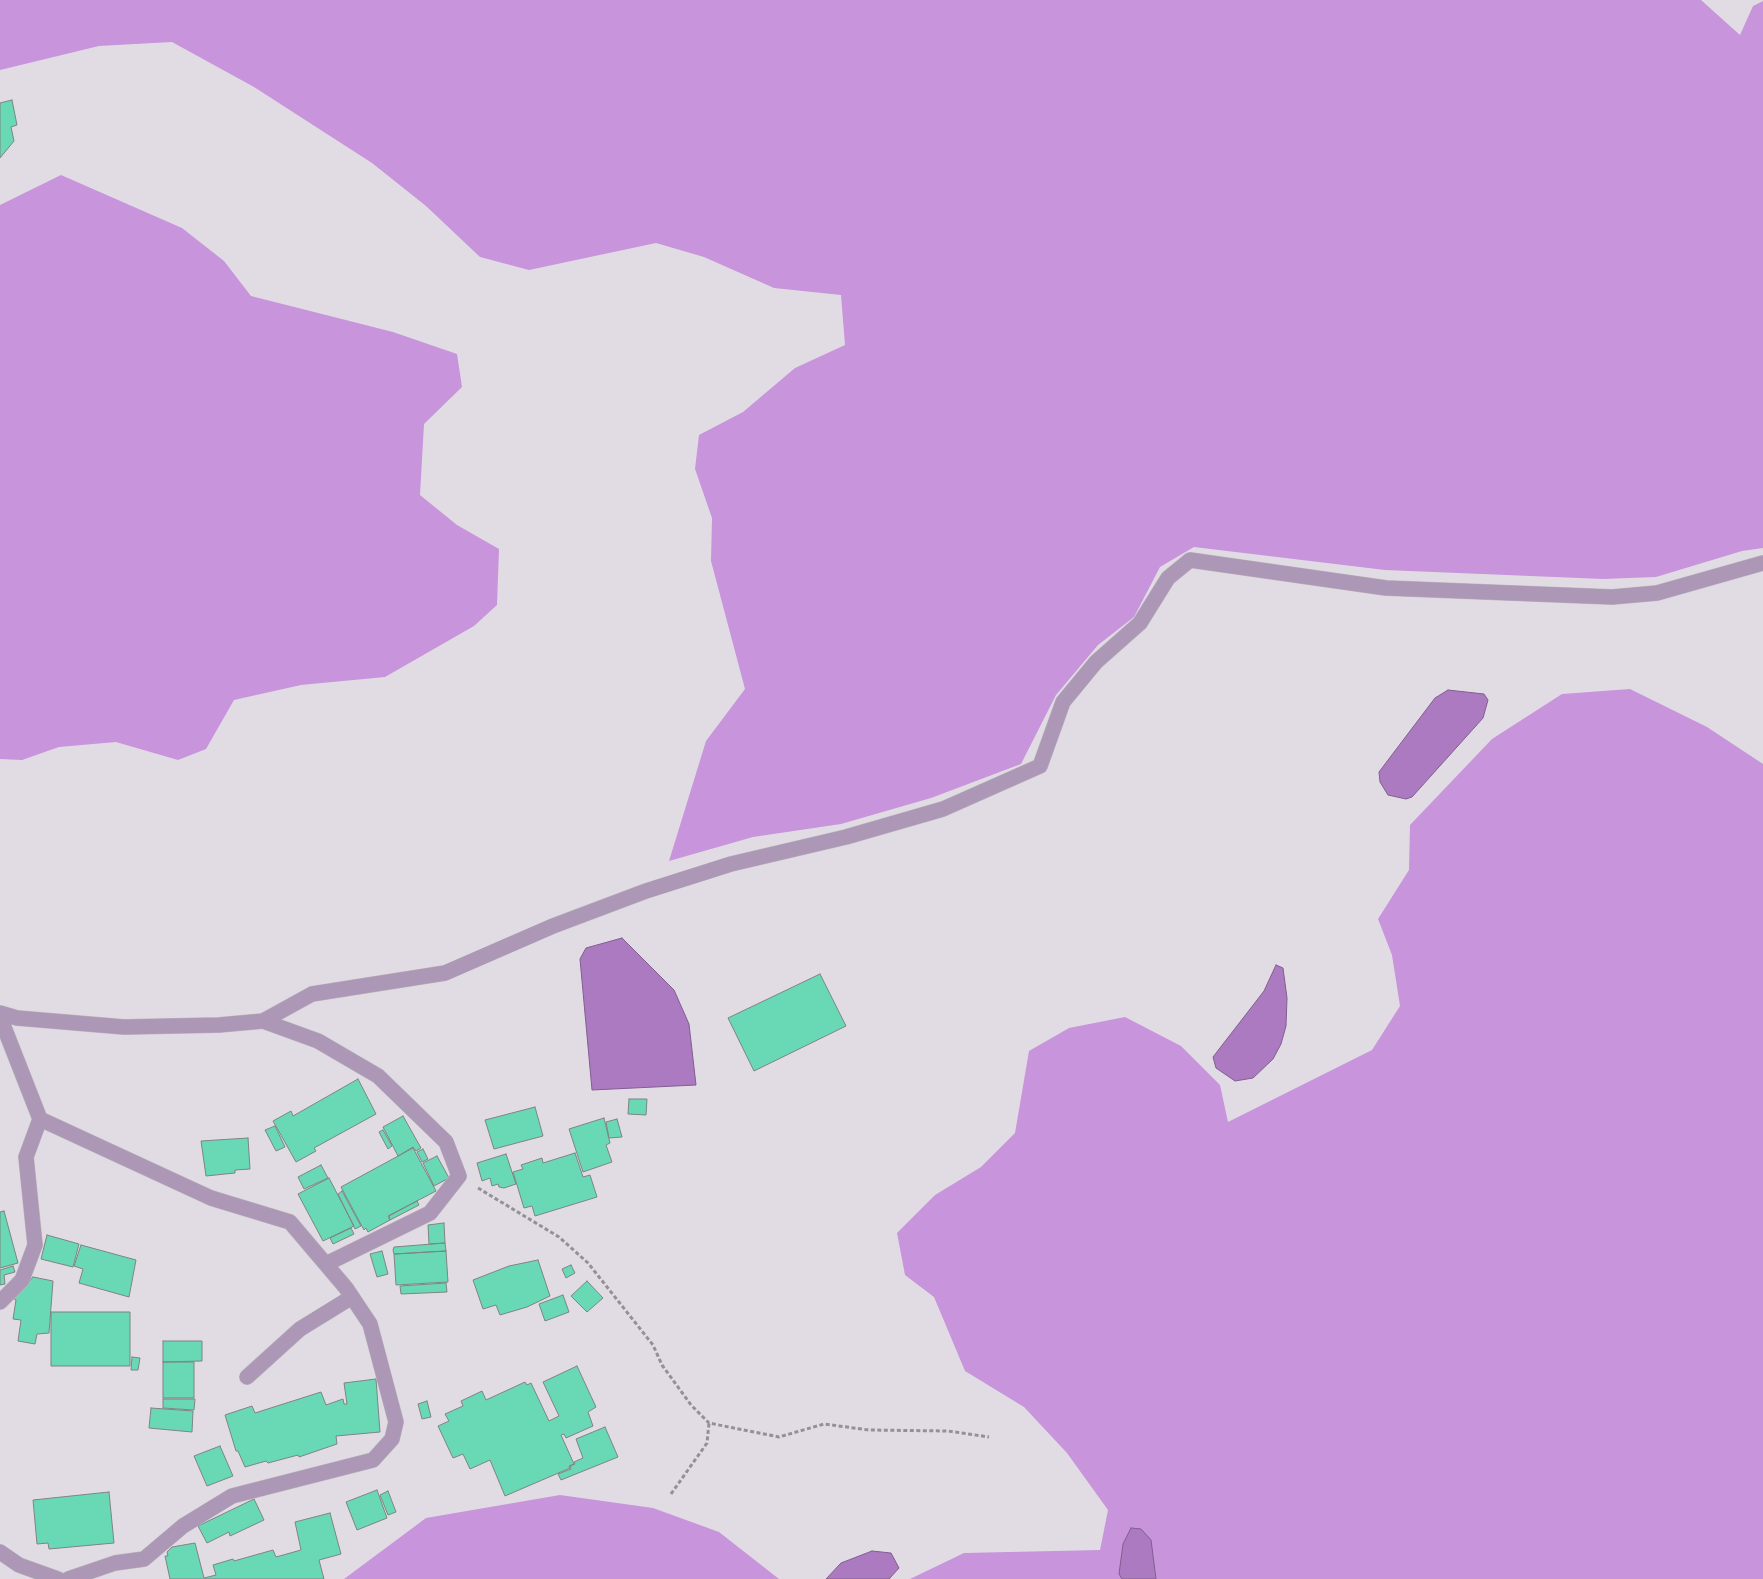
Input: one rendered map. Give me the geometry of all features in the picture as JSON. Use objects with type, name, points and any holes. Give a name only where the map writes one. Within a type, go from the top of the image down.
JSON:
[{"type":"street","points":[[0,1015],[124,1027],[219,1025],[262,1021],[312,994],[445,973],[553,926],[646,891],[731,864],[846,837],[943,809],[1040,766],[1063,702],[1096,662],[1140,624],[1168,578],[1190,560],[1386,588],[1612,597],[1657,593],[1763,563]]},
{"type":"street","points":[[0,1015],[40,1119],[26,1157],[35,1245],[22,1280],[0,1302]]},
{"type":"street","points":[[262,1021],[318,1041],[378,1076],[446,1142],[459,1176],[430,1212],[326,1264]]},
{"type":"street","points":[[40,1119],[211,1198],[290,1222],[352,1297],[370,1324],[396,1422],[392,1439],[373,1460],[232,1496],[183,1526],[144,1559],[115,1563],[68,1579]]},
{"type":"street","points":[[247,1377],[300,1329],[352,1297]]},
{"type":"street","points":[[0,1552],[19,1565],[58,1579]]},
{"type":"path","points":[[459,1176],[559,1237],[588,1263],[653,1344],[662,1365],[709,1423],[779,1437],[824,1424],[869,1430],[948,1431],[989,1437]]},
{"type":"path","points":[[671,1494],[707,1443],[709,1423]]},
{"type":"shaded area","points":[[0,0],[1701,0],[1740,35],[1753,6],[1763,1],[1763,548],[1742,551],[1656,577],[1603,579],[1385,570],[1194,547],[1160,567],[1134,617],[1098,645],[1056,695],[1021,764],[931,798],[841,824],[753,837],[669,861],[706,741],[745,689],[711,561],[712,518],[695,469],[699,435],[743,412],[795,368],[845,345],[841,295],[774,288],[704,257],[656,243],[529,270],[480,257],[426,206],[372,163],[254,87],[172,42],[99,46],[0,70]]},
{"type":"shaded area","points":[[61,175],[182,228],[224,261],[251,296],[393,332],[457,354],[462,387],[424,424],[420,495],[457,525],[499,549],[497,605],[474,626],[385,677],[301,685],[234,700],[206,749],[178,760],[116,742],[59,747],[22,760],[0,759],[0,205]]},
{"type":"shaded area","points":[[1630,689],[1707,727],[1763,764],[1763,1579],[910,1579],[964,1553],[1100,1550],[1108,1510],[1067,1453],[1024,1407],[965,1371],[934,1297],[905,1275],[897,1233],[935,1195],[981,1167],[1015,1133],[1029,1051],[1069,1028],[1125,1017],[1181,1046],[1220,1085],[1228,1122],[1372,1050],[1400,1006],[1392,955],[1378,919],[1409,870],[1410,825],[1492,739],[1562,694]]},
{"type":"shaded area","points":[[1448,690],[1484,694],[1488,700],[1483,718],[1412,797],[1406,799],[1388,795],[1380,782],[1379,772],[1435,698]]},
{"type":"shaded area","points":[[622,938],[674,990],[689,1024],[696,1085],[592,1090],[580,959],[586,948]]},
{"type":"shaded area","points":[[1276,965],[1283,968],[1287,998],[1286,1026],[1281,1044],[1273,1059],[1253,1078],[1235,1081],[1216,1068],[1213,1057],[1264,991]]},
{"type":"shaded area","points":[[560,1495],[653,1508],[719,1532],[779,1579],[344,1579],[426,1518]]},
{"type":"shaded area","points":[[1131,1528],[1141,1529],[1151,1540],[1156,1579],[1122,1579],[1119,1574],[1123,1544]]},
{"type":"shaded area","points":[[872,1551],[891,1553],[899,1568],[889,1579],[826,1579],[841,1563]]},
{"type":"building","points":[[12,100],[17,125],[11,127],[14,141],[0,158],[0,103]]},
{"type":"building","points":[[820,974],[846,1026],[754,1071],[728,1018]]},
{"type":"building","points":[[358,1079],[376,1114],[314,1148],[316,1151],[296,1162],[273,1121],[291,1111],[293,1116]]},
{"type":"building","points":[[629,1099],[647,1099],[646,1115],[628,1114]]},
{"type":"building","points":[[535,1107],[543,1136],[494,1149],[485,1120]]},
{"type":"building","points":[[403,1116],[421,1148],[416,1151],[413,1147],[398,1156],[383,1127]]},
{"type":"building","points":[[604,1118],[610,1143],[606,1145],[612,1162],[583,1172],[569,1129]]},
{"type":"building","points":[[617,1119],[622,1137],[609,1138],[606,1122]]},
{"type":"building","points":[[275,1126],[285,1147],[276,1151],[265,1130]]},
{"type":"building","points":[[383,1130],[392,1146],[388,1149],[379,1132]]},
{"type":"building","points":[[248,1138],[250,1169],[235,1170],[235,1173],[206,1176],[201,1141]]},
{"type":"building","points":[[413,1148],[436,1191],[388,1216],[390,1220],[368,1232],[366,1228],[364,1230],[341,1187]]},
{"type":"building","points":[[423,1149],[428,1159],[422,1162],[417,1152]]},
{"type":"building","points":[[575,1153],[583,1177],[590,1175],[597,1197],[535,1216],[532,1206],[524,1208],[513,1172],[523,1169],[521,1165],[542,1158],[543,1163]]},
{"type":"building","points":[[506,1154],[516,1184],[504,1188],[499,1187],[498,1184],[492,1186],[490,1178],[482,1181],[477,1163]]},
{"type":"building","points":[[437,1156],[449,1178],[434,1186],[423,1163]]},
{"type":"building","points":[[321,1165],[328,1178],[304,1189],[298,1177]]},
{"type":"building","points":[[329,1178],[354,1226],[323,1241],[298,1194]]},
{"type":"building","points":[[342,1191],[361,1226],[355,1229],[338,1194]]},
{"type":"building","points":[[417,1201],[419,1205],[390,1220],[389,1216]]},
{"type":"building","points":[[4,1211],[18,1263],[0,1268],[0,1212]]},
{"type":"building","points":[[444,1223],[445,1243],[429,1244],[428,1225]]},
{"type":"building","points":[[351,1228],[354,1234],[333,1244],[330,1238]]},
{"type":"building","points":[[47,1235],[79,1244],[73,1267],[41,1259]]},
{"type":"building","points":[[445,1243],[446,1251],[394,1254],[393,1250],[394,1247]]},
{"type":"building","points":[[81,1245],[136,1260],[129,1297],[79,1283],[83,1269],[74,1266]]},
{"type":"building","points":[[382,1251],[388,1274],[377,1277],[370,1254]]},
{"type":"building","points":[[446,1251],[448,1282],[396,1285],[394,1254]]},
{"type":"building","points":[[538,1260],[550,1296],[527,1307],[500,1315],[496,1305],[483,1309],[473,1280],[509,1266]]},
{"type":"building","points":[[571,1265],[575,1273],[566,1278],[562,1269]]},
{"type":"building","points":[[13,1266],[15,1272],[4,1275],[5,1284],[0,1285],[0,1270]]},
{"type":"building","points":[[33,1277],[53,1281],[49,1333],[37,1334],[35,1344],[18,1341],[21,1320],[13,1319],[16,1300],[14,1299]]},
{"type":"building","points":[[587,1281],[603,1298],[587,1312],[571,1296]]},
{"type":"building","points":[[446,1283],[447,1292],[401,1294],[400,1286]]},
{"type":"building","points":[[563,1295],[569,1312],[545,1321],[539,1304]]},
{"type":"building","points":[[51,1312],[130,1312],[130,1366],[51,1366]]},
{"type":"building","points":[[163,1341],[202,1341],[202,1361],[163,1362]]},
{"type":"building","points":[[132,1357],[140,1358],[138,1370],[131,1370]]},
{"type":"building","points":[[163,1362],[194,1362],[194,1398],[163,1398]]},
{"type":"building","points":[[577,1366],[596,1407],[588,1412],[593,1426],[566,1438],[564,1434],[561,1435],[574,1464],[569,1466],[570,1468],[505,1496],[490,1460],[470,1469],[463,1454],[453,1458],[438,1426],[449,1421],[445,1414],[463,1406],[461,1401],[482,1391],[486,1400],[525,1382],[527,1385],[531,1383],[549,1421],[559,1416],[543,1382]]},
{"type":"building","points":[[376,1379],[380,1432],[336,1436],[337,1444],[299,1457],[298,1455],[245,1467],[238,1451],[236,1451],[225,1415],[252,1406],[255,1413],[321,1392],[326,1405],[343,1399],[344,1404],[347,1404],[344,1383]]},
{"type":"building","points":[[163,1399],[195,1399],[194,1410],[163,1408]]},
{"type":"building","points":[[427,1401],[431,1417],[422,1419],[418,1404]]},
{"type":"building","points":[[151,1408],[193,1411],[192,1432],[149,1428]]},
{"type":"building","points":[[605,1427],[618,1457],[561,1480],[558,1474],[571,1469],[570,1466],[575,1464],[574,1462],[583,1458],[576,1439]]},
{"type":"building","points":[[220,1446],[233,1476],[207,1486],[194,1456]]},
{"type":"building","points":[[377,1490],[387,1518],[357,1530],[346,1502]]},
{"type":"building","points":[[388,1491],[396,1512],[388,1515],[380,1495]]},
{"type":"building","points":[[109,1492],[114,1543],[49,1549],[48,1543],[37,1544],[33,1500]]},
{"type":"building","points":[[254,1499],[264,1520],[230,1536],[229,1532],[207,1543],[198,1526]]},
{"type":"building","points":[[330,1513],[341,1554],[319,1560],[324,1579],[170,1579],[165,1556],[168,1556],[167,1552],[172,1547],[195,1543],[204,1578],[216,1575],[213,1565],[233,1559],[234,1561],[273,1550],[276,1557],[301,1550],[295,1522]]}]
